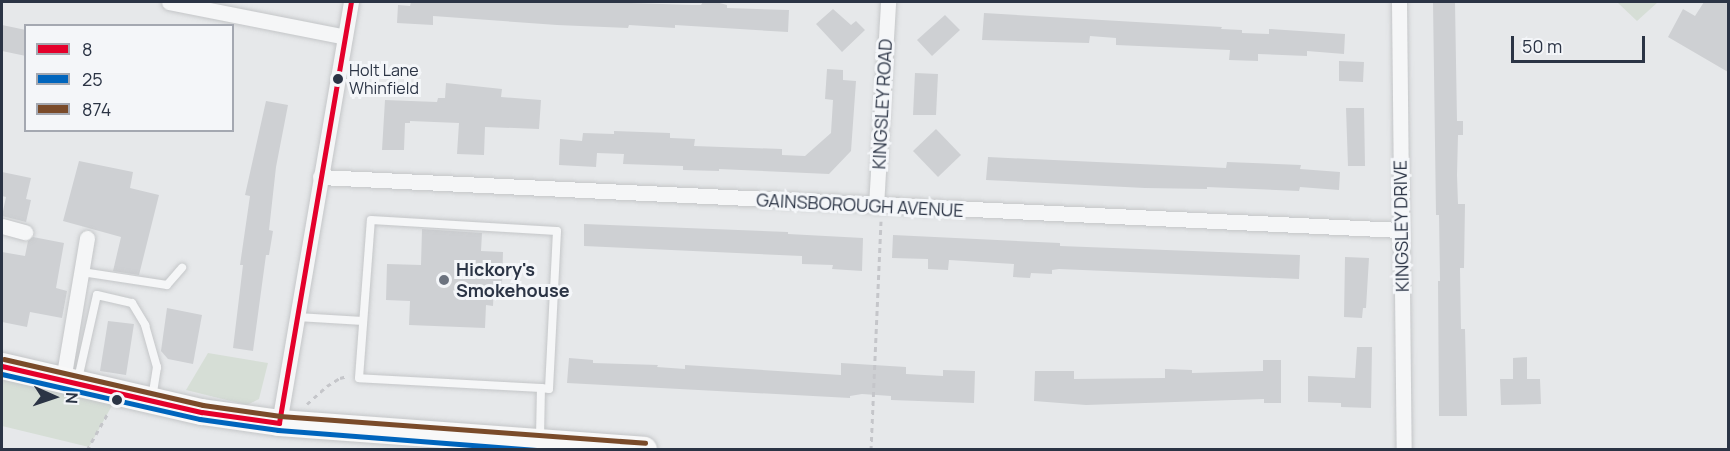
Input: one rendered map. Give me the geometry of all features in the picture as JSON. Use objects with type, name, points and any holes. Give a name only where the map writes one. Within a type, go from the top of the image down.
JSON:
[{"type":"highway","points":[[2,366],[202,412],[279,423],[644,450]]},
{"type":"street","points":[[169,2],[345,37]]},
{"type":"street","points":[[279,423],[351,2]]},
{"type":"street","name":"KINGSLEY ROAD","points":[[879,206],[888,2]]},
{"type":"street","name":"KINGSLEY DRIVE","points":[[1399,2],[1404,450]]},
{"type":"street","name":"GAINSBOROUGH AVENUE","points":[[320,177],[1400,230]]},
{"type":"street","points":[[2,226],[26,232]]},
{"type":"street","points":[[70,382],[87,238]]},
{"type":"lane","points":[[371,220],[557,231],[549,389],[359,378],[359,374],[371,220]]},
{"type":"lane","points":[[82,272],[167,285],[182,268]]},
{"type":"lane","points":[[70,382],[97,296],[132,303],[145,325],[157,367],[151,400]]},
{"type":"lane","points":[[297,316],[363,321]]},
{"type":"lane","points":[[539,442],[541,388]]},
{"type":"path","points":[[871,450],[879,206]]},
{"type":"path","points":[[279,423],[340,378],[359,374]]},
{"type":"path","points":[[87,450],[119,393]]},
{"type":"shaded area","points":[[1617,2],[1658,2],[1637,21]]},
{"type":"shaded area","points":[[208,353],[268,363],[259,399],[247,405],[186,390]]},
{"type":"shaded area","points":[[2,366],[119,393],[89,447],[2,426]]},
{"type":"building","points":[[411,2],[601,2],[701,5],[703,2],[716,2],[727,5],[727,8],[789,10],[788,32],[675,25],[675,28],[629,25],[628,28],[557,25],[433,16],[433,25],[397,23],[398,5],[410,6]]},
{"type":"building","points":[[1433,2],[1455,2],[1457,121],[1463,121],[1463,135],[1458,135],[1457,175],[1458,204],[1465,204],[1464,268],[1460,268],[1461,329],[1465,329],[1467,416],[1439,416],[1438,281],[1440,281],[1439,215],[1436,215]]},
{"type":"building","points":[[1704,2],[1728,2],[1728,72],[1668,37],[1683,9],[1695,16]]},
{"type":"building","points":[[833,9],[851,25],[856,21],[865,30],[842,52],[816,24]]},
{"type":"building","points":[[984,13],[1222,27],[1221,29],[1242,30],[1242,33],[1269,34],[1269,29],[1345,34],[1344,54],[1307,51],[1307,56],[1258,54],[1258,61],[1229,60],[1230,50],[1116,45],[1116,38],[1090,36],[1089,43],[982,40]]},
{"type":"building","points":[[945,15],[960,30],[932,56],[917,40]]},
{"type":"building","points":[[2,25],[24,30],[24,56],[2,51]]},
{"type":"building","points":[[1339,61],[1364,62],[1363,82],[1339,81]]},
{"type":"building","points":[[827,69],[843,70],[843,80],[856,81],[851,151],[829,174],[719,169],[719,171],[683,170],[683,166],[623,164],[624,154],[597,153],[596,167],[559,165],[560,139],[582,141],[583,133],[614,134],[614,131],[670,133],[670,138],[695,139],[694,146],[782,149],[782,155],[805,156],[831,133],[833,100],[825,99]]},
{"type":"building","points":[[915,73],[938,74],[936,115],[913,115]]},
{"type":"building","points":[[446,83],[502,89],[501,97],[541,100],[539,129],[485,127],[484,155],[457,154],[459,123],[410,121],[410,123],[405,123],[404,150],[382,150],[385,100],[437,102],[438,98],[445,98]]},
{"type":"building","points":[[266,101],[288,105],[276,167],[269,230],[273,231],[269,255],[266,255],[253,351],[233,348],[243,265],[240,265],[250,196],[245,195]]},
{"type":"building","points":[[1346,108],[1364,108],[1365,166],[1348,166]]},
{"type":"building","points":[[936,129],[961,155],[938,177],[913,151]]},
{"type":"building","points":[[988,157],[1226,168],[1227,162],[1301,165],[1300,169],[1340,172],[1339,190],[1300,187],[1299,191],[1207,187],[1207,189],[1145,188],[986,180]]},
{"type":"building","points":[[79,161],[133,172],[130,188],[159,195],[139,275],[113,271],[121,237],[63,221]]},
{"type":"building","points":[[2,172],[31,178],[26,199],[31,200],[26,222],[2,216],[6,197],[2,196]]},
{"type":"building","points":[[584,224],[788,232],[788,234],[863,238],[862,271],[832,269],[833,265],[802,264],[802,256],[584,246]]},
{"type":"building","name":"Hickory's Smokehouse","points":[[422,229],[482,233],[481,251],[503,252],[502,284],[494,284],[493,306],[486,305],[485,328],[409,325],[410,301],[386,300],[387,264],[421,265]]},
{"type":"building","points":[[893,235],[1060,243],[1060,246],[1300,255],[1299,279],[1059,269],[1052,270],[1052,274],[1031,273],[1030,278],[1013,277],[1014,264],[949,260],[948,270],[928,269],[928,259],[892,258]]},
{"type":"building","points":[[33,237],[64,243],[56,288],[67,291],[62,318],[30,312],[27,327],[2,322],[2,252],[25,256],[28,241]]},
{"type":"building","points":[[1345,257],[1369,258],[1366,308],[1363,308],[1362,318],[1344,317]]},
{"type":"building","points":[[167,308],[202,315],[193,364],[168,359],[161,351]]},
{"type":"building","points":[[108,321],[134,324],[126,375],[100,371]]},
{"type":"building","points":[[1357,347],[1372,347],[1371,408],[1341,407],[1341,403],[1308,402],[1308,376],[1355,378]]},
{"type":"building","points":[[1527,357],[1527,379],[1540,379],[1541,404],[1501,405],[1500,379],[1513,379],[1513,358]]},
{"type":"building","points":[[569,358],[593,360],[593,363],[658,365],[657,367],[685,369],[685,365],[841,375],[841,363],[906,367],[906,374],[943,376],[943,370],[975,371],[974,403],[891,400],[891,396],[862,394],[850,396],[850,398],[567,383]]},
{"type":"building","points":[[1263,360],[1281,360],[1281,403],[1264,403],[1264,399],[1086,405],[1034,401],[1035,371],[1074,371],[1074,379],[1165,378],[1165,369],[1192,370],[1192,373],[1263,371]]},
{"type":"transit line","name":"8","points":[[279,423],[351,2]]},
{"type":"transit line","name":"874","points":[[4,359],[203,405],[280,416],[645,443]]},
{"type":"transit line","name":"8","points":[[2,366],[202,412],[279,423]]},
{"type":"transit line","name":"25","points":[[2,374],[200,419],[278,430],[536,450]]},
{"type":"place","name":"Holt Lane Whinfield","points":[[338,79]]},
{"type":"place","name":"Hickory's Smokehouse","points":[[444,280]]}]
